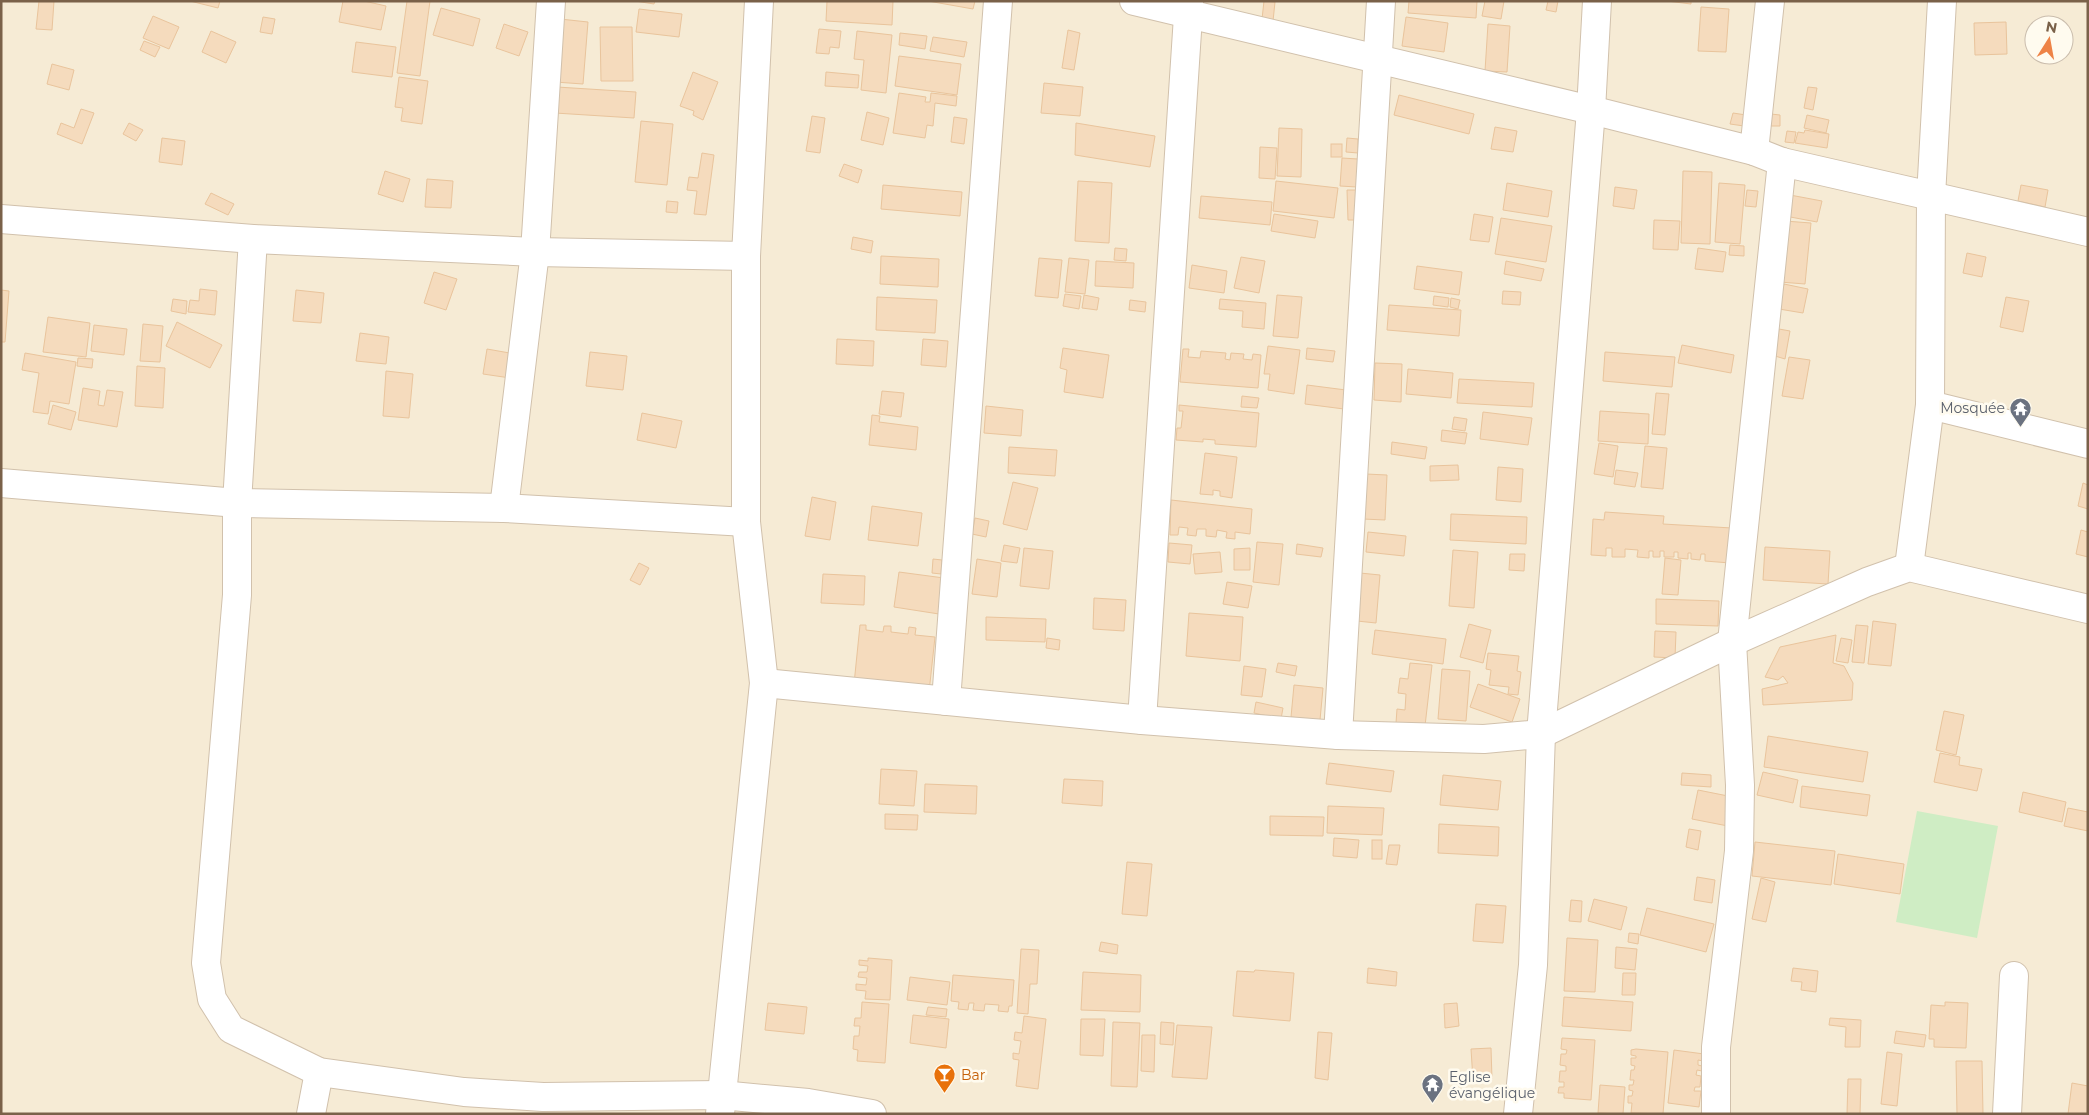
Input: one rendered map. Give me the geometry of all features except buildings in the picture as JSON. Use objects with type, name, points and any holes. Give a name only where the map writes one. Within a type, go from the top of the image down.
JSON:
[{"type":"street","points":[[721,1104],[764,683],[746,522],[746,256],[759,1]]},
{"type":"street","points":[[946,701],[998,1]]},
{"type":"street","points":[[1134,1],[1189,8],[1377,59],[1754,151],[1782,162],[2088,232]]},
{"type":"street","points":[[1338,735],[1381,1]]},
{"type":"street","points":[[1518,1114],[1534,965],[1541,734],[1591,110],[1597,1]]},
{"type":"street","points":[[1754,151],[1770,1]]},
{"type":"street","points":[[1909,567],[1930,406],[1931,196],[1942,1]]},
{"type":"street","points":[[504,508],[535,252],[544,3]]},
{"type":"street","points":[[1142,720],[1189,8]]},
{"type":"street","points":[[1716,1114],[1716,1047],[1739,851],[1740,784],[1732,642],[1782,162]]},
{"type":"street","points":[[1,219],[253,240],[535,252],[746,256]]},
{"type":"street","points":[[253,240],[238,503],[236,605],[206,963],[212,999],[231,1029],[319,1072],[464,1092],[541,1105],[808,1103],[872,1114]]},
{"type":"street","points":[[1930,406],[2088,444]]},
{"type":"street","points":[[1,484],[238,503],[504,508],[746,522]]},
{"type":"street","points":[[764,683],[1142,720],[1338,735],[1484,739],[1541,734],[1732,642],[1867,582],[1909,567],[2088,609]]},
{"type":"street","points":[[2007,1114],[2014,976]]},
{"type":"street","points":[[311,1114],[319,1072]]},
{"type":"shaded area","points":[[1,1],[2088,1],[2088,1114],[1,1114]]},
{"type":"green space","points":[[1917,811],[1998,826],[1977,938],[1896,922]]},
{"type":"place","name":"Mosquée","points":[[2021,427]]},
{"type":"place","name":"Bar","points":[[945,1094]]},
{"type":"place","name":"Eglise évangélique","points":[[1433,1104]]}]
